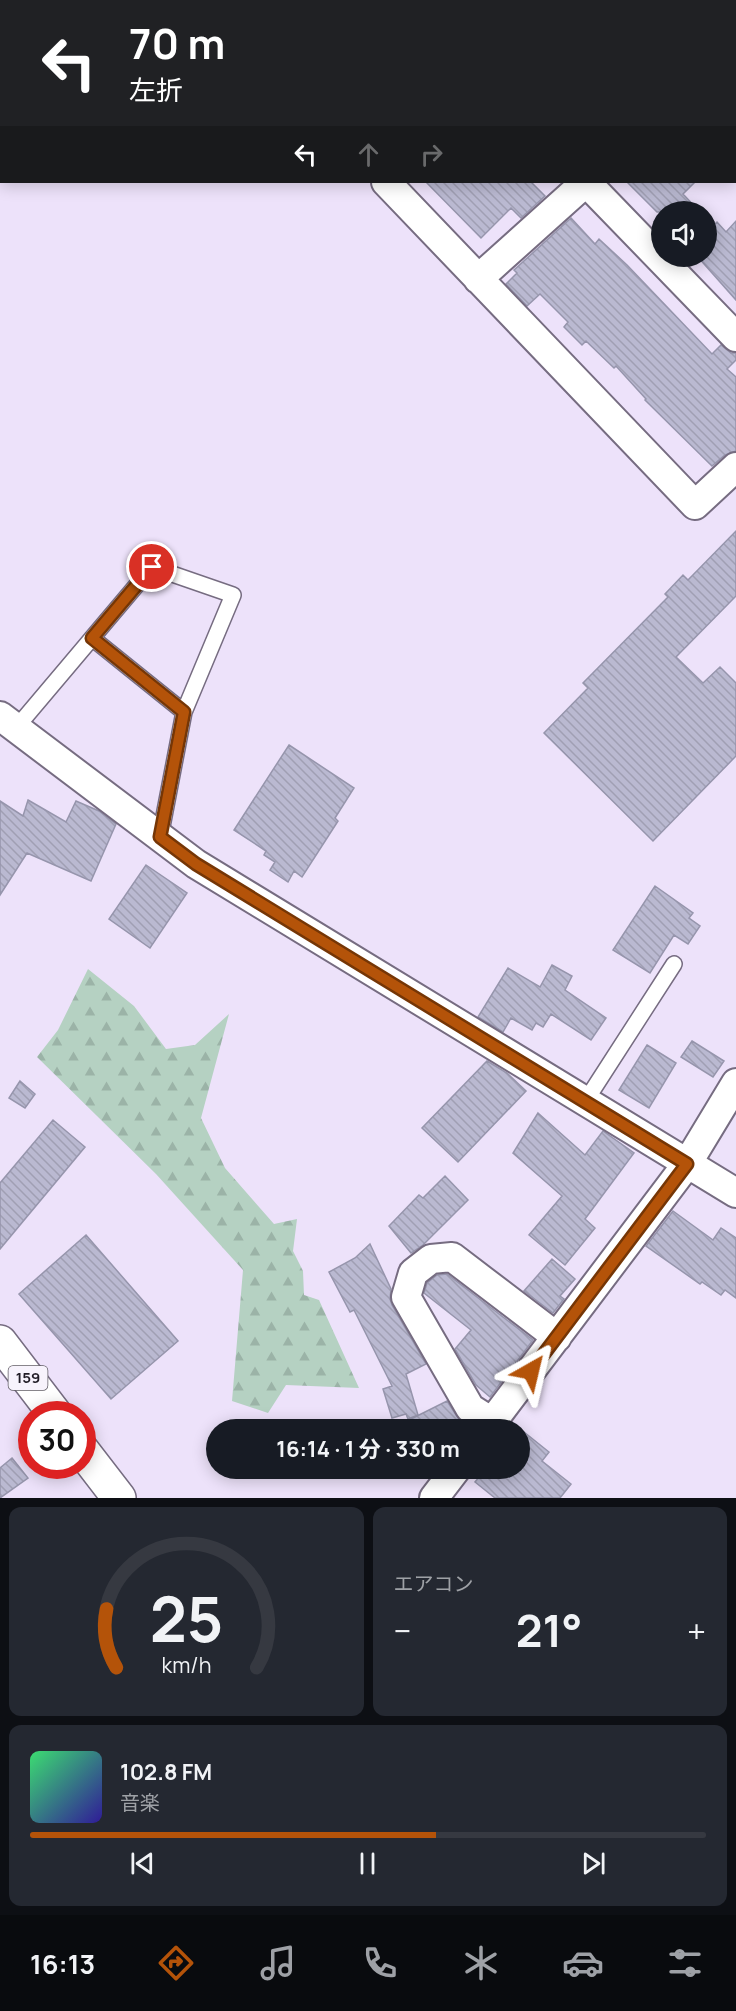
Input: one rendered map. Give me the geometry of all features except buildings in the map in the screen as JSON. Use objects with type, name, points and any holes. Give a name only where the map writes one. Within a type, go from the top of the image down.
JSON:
[{"type":"highway","name":"159","points":[[0,1342],[45,1401]]},
{"type":"highway","points":[[96,1468],[119,1498]]},
{"type":"street","points":[[387,183],[695,505],[736,467]]},
{"type":"street","points":[[478,279],[585,183]]},
{"type":"street","points":[[587,183],[736,337]]},
{"type":"street","points":[[8,722],[196,864],[736,1193]]},
{"type":"street","points":[[494,1419],[687,1164],[736,1083]]},
{"type":"street","points":[[482,1419],[470,1408],[406,1297],[413,1273],[431,1259],[452,1257],[557,1337]]},
{"type":"street","points":[[434,1498],[448,1479]]},
{"type":"lane","points":[[8,722],[92,638],[152,567],[233,595],[184,712],[160,837]]},
{"type":"lane","points":[[92,638],[184,712]]},
{"type":"lane","points":[[585,1102],[674,964]]},
{"type":"green space","points":[[88,969],[134,1006],[166,1049],[195,1045],[229,1014],[201,1118],[225,1168],[274,1224],[297,1219],[293,1251],[303,1271],[304,1295],[319,1300],[359,1388],[286,1385],[268,1413],[232,1401],[243,1270],[156,1174],[37,1057],[58,1030]]},
{"type":"route","points":[[152,567],[92,638],[184,712],[160,837],[196,864],[687,1164],[531,1371]]}]
